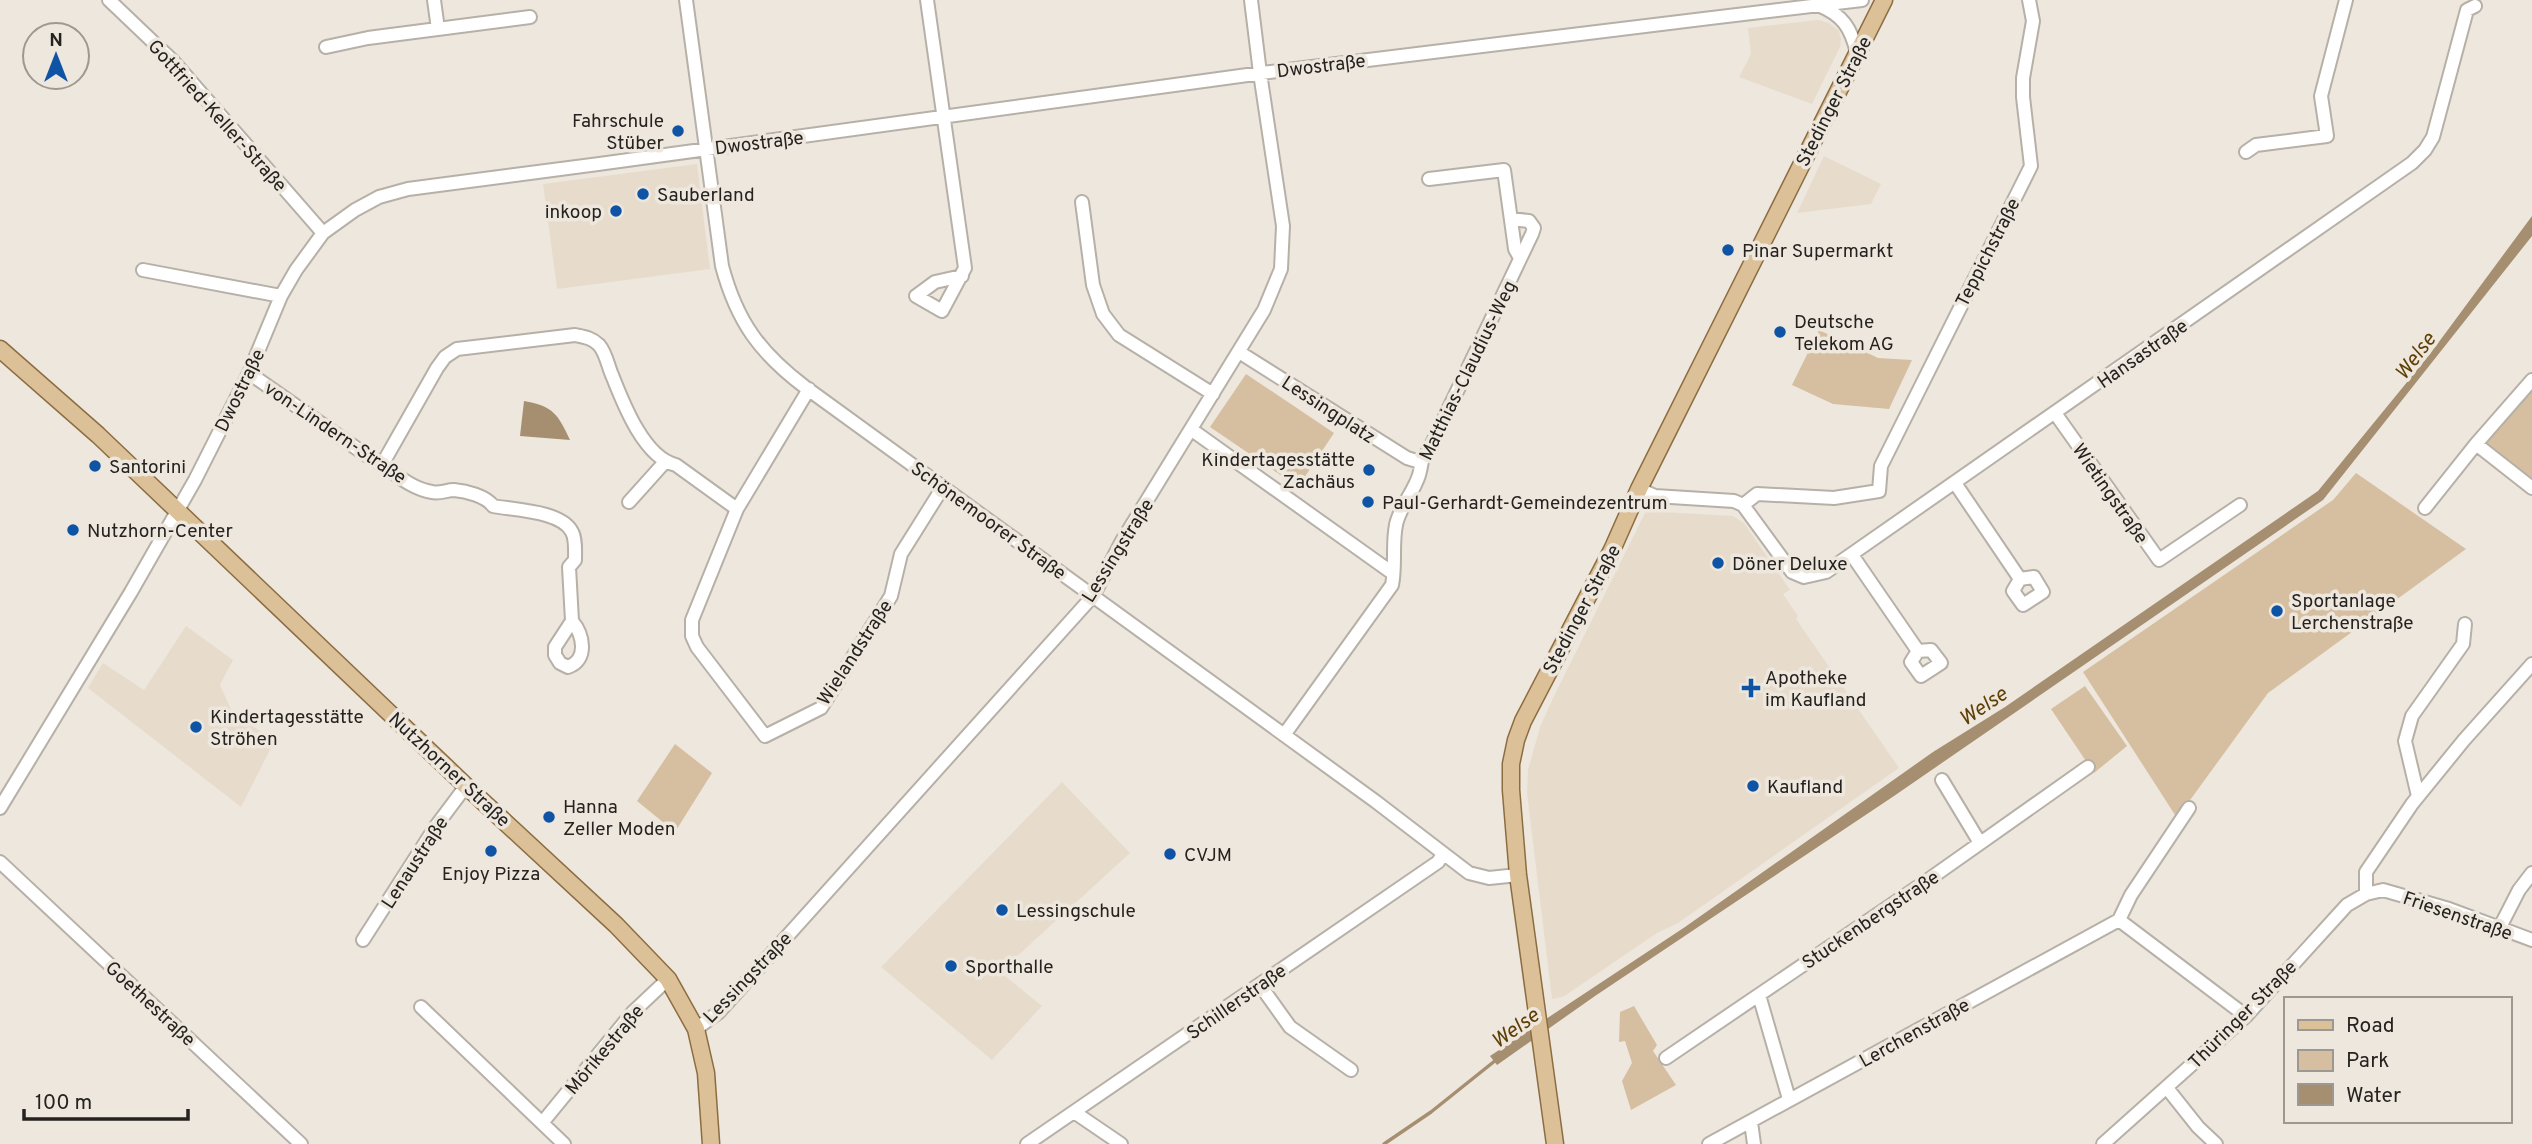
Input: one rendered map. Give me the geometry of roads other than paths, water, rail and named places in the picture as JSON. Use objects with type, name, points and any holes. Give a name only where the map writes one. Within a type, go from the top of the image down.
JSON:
[{"type":"main road","name":"Stedinger Straße","points":[[1555,1144],[1518,875],[1511,790],[1511,764],[1516,740],[1884,0]]},
{"type":"main road","name":"Nutzhorner Straße","points":[[0,349],[98,435],[466,786],[617,925],[668,979],[696,1029],[706,1073],[711,1144]]},
{"type":"street","name":"Gottfried-Keller-Straße","points":[[109,0],[173,61],[323,233]]},
{"type":"street","points":[[434,0],[439,29]]},
{"type":"street","name":"Schönemoorer Straße","points":[[686,0],[722,266],[736,307],[757,344],[788,374],[1469,873],[1489,878],[1518,875]]},
{"type":"street","points":[[927,0],[965,268],[962,276]]},
{"type":"street","name":"Lessingstraße","points":[[696,1029],[726,1003],[1093,596],[1122,541],[1264,310],[1281,269],[1283,226],[1251,0]]},
{"type":"street","name":"Dwostraße","points":[[0,808],[178,511],[249,373],[281,296],[296,270],[323,233],[379,197],[408,188],[1260,73],[1862,0]]},
{"type":"street","name":"Teppichstraße","points":[[1743,505],[1757,494],[1834,498],[1879,491],[1881,466],[2031,166],[2023,97],[2023,78],[2033,21],[2029,0]]},
{"type":"street","points":[[2246,152],[2256,145],[2326,136],[2321,96],[2346,0]]},
{"type":"street","points":[[1817,5],[1845,21],[1851,30],[1857,53]]},
{"type":"street","name":"Hansastraße","points":[[1743,505],[1792,572],[1804,577],[1826,572],[1852,555],[2412,163],[2433,137],[2467,10],[2475,6]]},
{"type":"street","points":[[326,47],[368,38],[530,17]]},
{"type":"street","name":"Matthias-Claudius-Weg","points":[[1429,179],[1504,170],[1515,249],[1520,258]]},
{"type":"street","points":[[1082,202],[1093,285],[1103,314],[1119,335],[1213,394]]},
{"type":"street","name":"Matthias-Claudius-Weg","points":[[1284,735],[1392,585],[1391,572],[1396,563],[1396,524],[1420,472],[1420,462],[1429,450],[1534,228],[1529,221],[1511,219]]},
{"type":"street","points":[[143,270],[281,296]]},
{"type":"street","points":[[383,463],[445,357],[457,349],[575,335],[590,338],[601,347],[620,396],[644,441],[664,463],[676,465],[737,509]]},
{"type":"street","name":"Lessingplatz","points":[[1239,352],[1407,458],[1420,462]]},
{"type":"street","name":"von-Lindern-Straße","points":[[249,373],[366,455],[383,463],[393,475],[432,492],[454,490],[488,499],[493,506],[555,516],[566,523],[573,533],[575,560],[569,566],[572,621]]},
{"type":"street","points":[[2425,508],[2532,380]]},
{"type":"street","name":"Wielandstraße","points":[[809,389],[737,509],[692,620],[692,636],[696,647],[765,736],[821,708],[891,596],[901,554],[943,487]]},
{"type":"street","name":"Wietingstraße","points":[[2056,413],[2159,561],[2240,505]]},
{"type":"street","points":[[1192,430],[1391,572]]},
{"type":"street","points":[[2476,444],[2532,488]]},
{"type":"street","points":[[629,502],[664,463]]},
{"type":"street","points":[[1955,483],[2020,579]]},
{"type":"street","points":[[1639,489],[1655,496],[1734,501],[1743,505]]},
{"type":"street","points":[[1852,555],[1918,651]]},
{"type":"street","points":[[2418,796],[2405,741],[2412,716],[2463,644],[2465,624]]},
{"type":"street","points":[[2366,894],[2366,872],[2418,796],[2463,740],[2532,664]]},
{"type":"street","name":"Stuckenbergstraße","points":[[1666,1058],[2088,767]]},
{"type":"street","points":[[1942,780],[1980,843]]},
{"type":"street","name":"Lenaustraße","points":[[363,940],[436,826],[466,786]]},
{"type":"street","points":[[2189,808],[2131,895],[2119,920],[2246,1016]]},
{"type":"street","name":"Schillerstraße","points":[[1027,1144],[1438,862],[1443,854]]},
{"type":"street","name":"Goethestraße","points":[[0,862],[301,1144]]},
{"type":"street","points":[[2499,929],[2532,873]]},
{"type":"street","name":"Thüringer Straße","points":[[2102,1144],[2246,1016],[2347,905],[2366,894],[2383,890]]},
{"type":"street","name":"Friesenstraße","points":[[2383,890],[2449,909],[2532,940]]},
{"type":"street","name":"Lerchenstraße","points":[[1709,1144],[2119,920]]},
{"type":"street","name":"Mörikestraße","points":[[542,1123],[633,1012],[668,979]]},
{"type":"street","points":[[1260,985],[1290,1027],[1351,1070]]},
{"type":"street","points":[[1759,995],[1789,1099]]},
{"type":"street","points":[[421,1007],[564,1144]]},
{"type":"street","points":[[2167,1088],[2198,1127],[2216,1144]]},
{"type":"street","points":[[1074,1112],[1121,1144]]},
{"type":"street","points":[[1751,1122],[1754,1144]]},
{"type":"water","points":[[2532,216],[2532,236],[2323,500],[1894,796],[1595,996],[1497,1065],[1490,1056],[1685,927],[1933,752],[2005,707],[2318,491],[2430,354]]},
{"type":"water","points":[[524,401],[542,406],[553,413],[570,440],[520,436]]},
{"type":"waterway","name":"Welse","points":[[1384,1144],[1431,1112],[1496,1060]]},
{"type":"place","name":"Fahrschule Stüber","points":[[678,131]]},
{"type":"place","name":"Sauberland","points":[[643,194]]},
{"type":"place","name":"inkoop","points":[[616,211]]},
{"type":"place","name":"Pinar Supermarkt","points":[[1728,250]]},
{"type":"place","name":"Deutsche Telekom AG","points":[[1780,332]]},
{"type":"place","name":"Santorini","points":[[95,466]]},
{"type":"place","name":"Kindertagesstätte Zachäus","points":[[1369,470]]},
{"type":"place","name":"Paul-Gerhardt-Gemeindezentrum","points":[[1368,502]]},
{"type":"place","name":"Nutzhorn-Center","points":[[73,530]]},
{"type":"place","name":"Döner Deluxe","points":[[1718,563]]},
{"type":"place","name":"Sportanlage Lerchenstraße","points":[[2277,611]]},
{"type":"place","name":"Apotheke im Kaufland","points":[[1751,688]]},
{"type":"place","name":"Kindertagesstätte Ströhen","points":[[196,727]]},
{"type":"place","name":"Kaufland","points":[[1753,786]]},
{"type":"place","name":"Hanna Zeller Moden","points":[[549,817]]},
{"type":"place","name":"Enjoy Pizza","points":[[491,851]]},
{"type":"place","name":"CVJM","points":[[1170,854]]},
{"type":"place","name":"Lessingschule","points":[[1002,910]]},
{"type":"place","name":"Sporthalle","points":[[951,966]]}]
